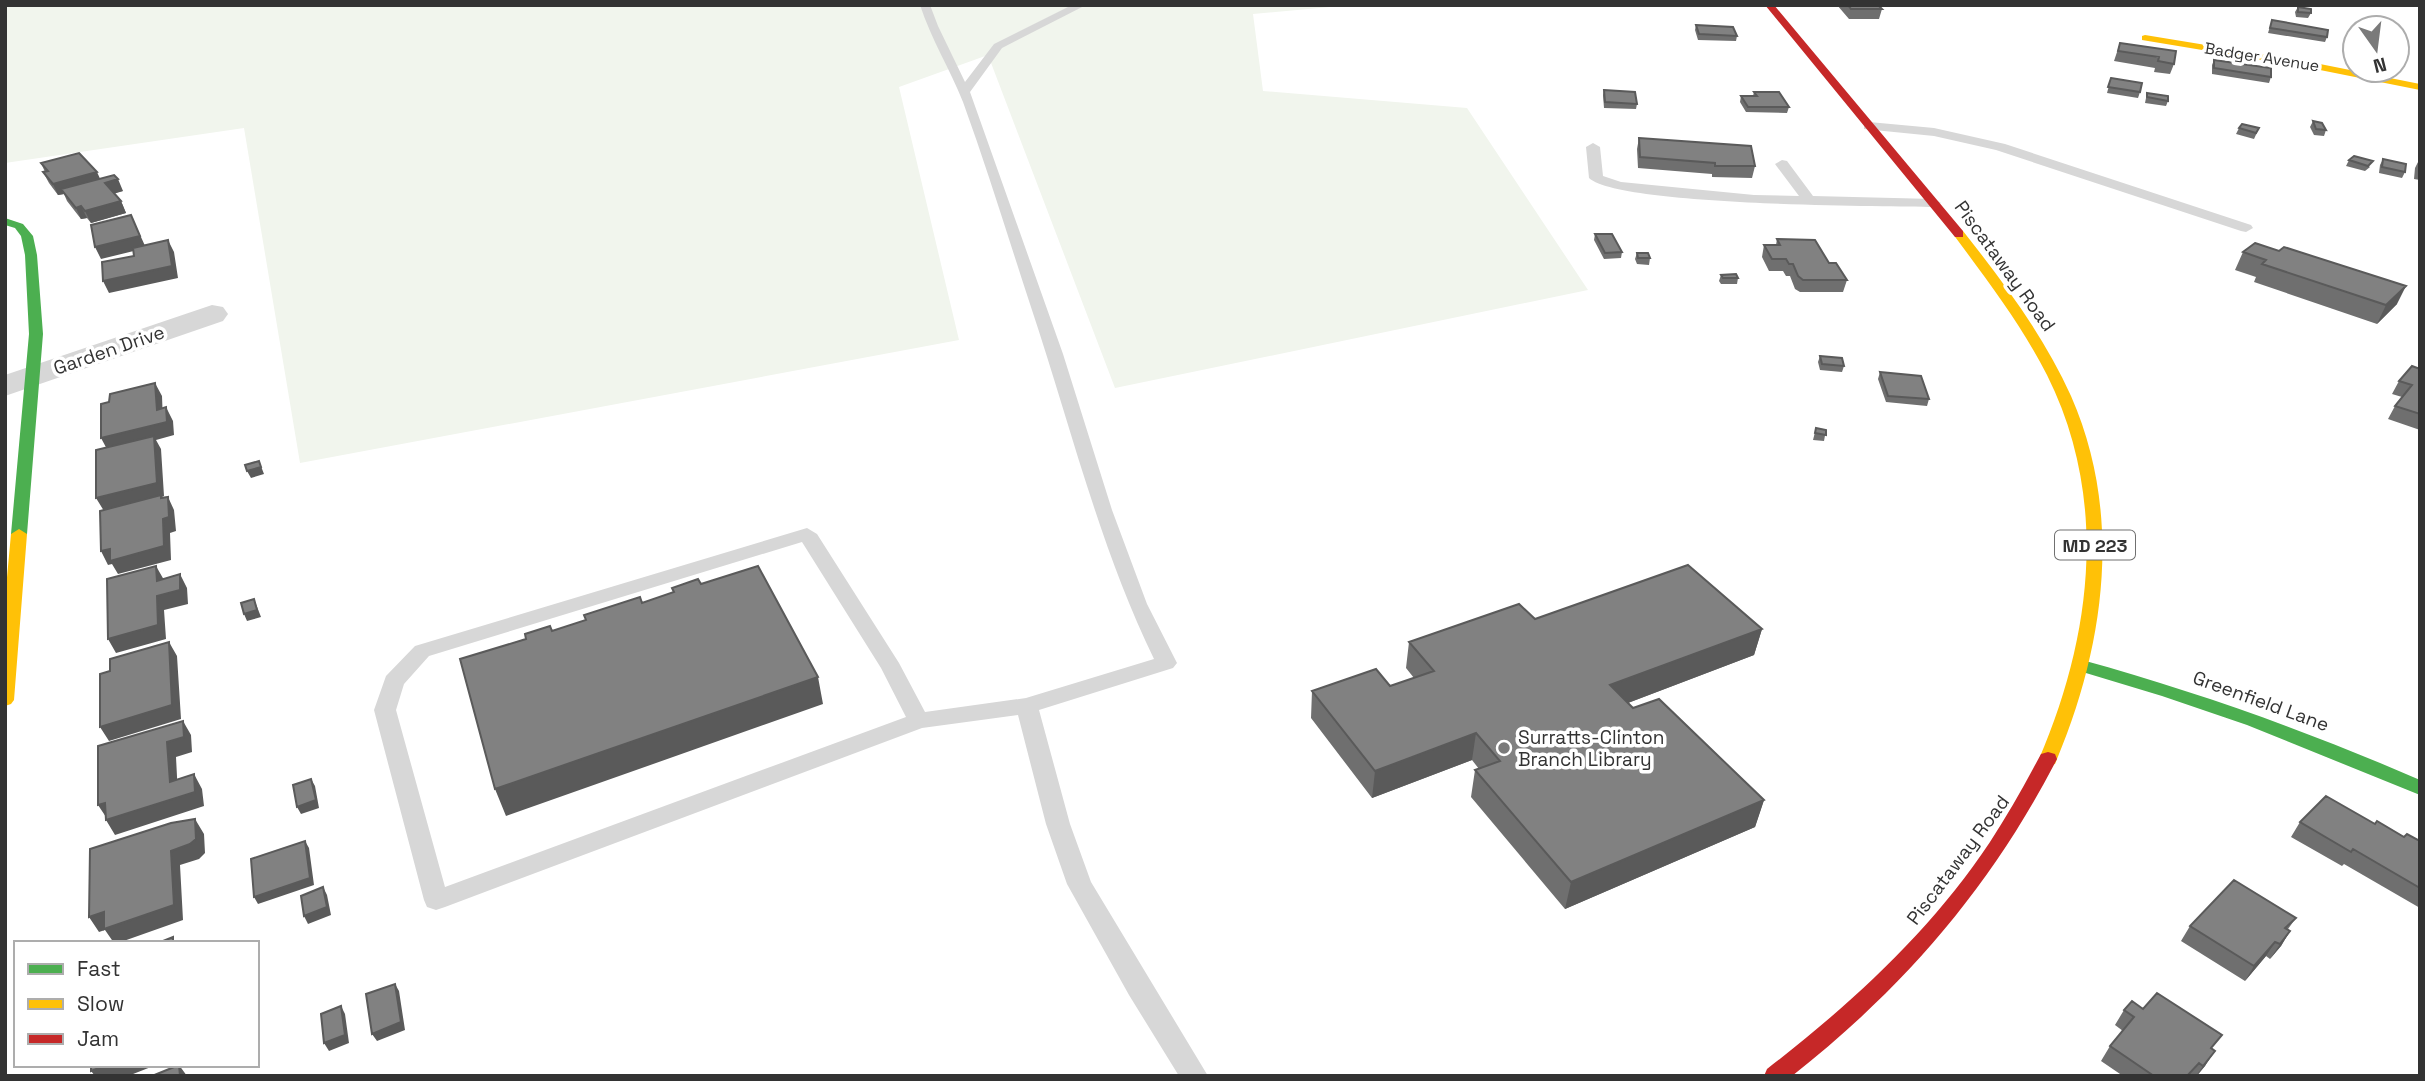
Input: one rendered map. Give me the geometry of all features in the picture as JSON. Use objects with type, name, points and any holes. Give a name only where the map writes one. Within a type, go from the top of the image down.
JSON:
[{"type":"main road","name":"Piscataway Road","points":[[1769,5],[1934,203],[2022,318],[2056,380],[2074,423],[2089,474],[2095,515],[2092,614],[2082,666],[2063,732],[2038,786],[2011,832],[1951,911],[1816,1046],[1774,1076]]},
{"type":"main road","name":"Badger Avenue","points":[[2145,38],[2310,65],[2420,87]]},
{"type":"main road","points":[[5,222],[19,226],[27,236],[32,255],[36,334],[18,381],[5,700]]},
{"type":"main road","name":"Greenfield Lane","points":[[2082,666],[2159,686],[2249,716],[2420,788]]},
{"type":"street","name":"Garden Drive","points":[[18,381],[212,314]]},
{"type":"lane","points":[[919,722],[891,668],[807,534],[422,651],[394,681],[385,710],[436,900],[919,722],[1027,706],[1166,663],[1137,604],[1055,354],[964,92],[932,26],[925,5]]},
{"type":"lane","points":[[964,92],[998,46],[1082,5]]},
{"type":"lane","points":[[1869,126],[1934,132],[2000,147],[2246,228]]},
{"type":"lane","points":[[1593,147],[1596,178],[1619,186],[1754,199],[1934,203]]},
{"type":"lane","points":[[1782,164],[1810,201]]},
{"type":"lane","points":[[1027,706],[1058,824],[1079,884],[1138,987],[1194,1076]]},
{"type":"shaded area","points":[[5,5],[1352,5],[1253,14],[1263,91],[1467,108],[1588,290],[1115,388],[988,55],[899,87],[959,340],[300,463],[244,128],[5,163]]},
{"type":"building","points":[[1848,5],[1878,5],[1882,9],[1851,9]]},
{"type":"building","points":[[2298,7],[2311,9],[2311,13],[2298,12]]},
{"type":"building","points":[[2272,20],[2328,30],[2327,37],[2270,28]]},
{"type":"building","points":[[1696,25],[1733,27],[1737,36],[1699,34]]},
{"type":"building","points":[[2120,43],[2176,51],[2174,64],[2158,61],[2159,57],[2118,51]]},
{"type":"building","points":[[2214,60],[2271,68],[2271,77],[2214,68]]},
{"type":"building","points":[[2111,78],[2142,83],[2140,92],[2108,87]]},
{"type":"building","points":[[1604,90],[1635,92],[1637,104],[1605,102]]},
{"type":"building","points":[[1754,92],[1779,92],[1789,107],[1748,107],[1741,96],[1757,96]]},
{"type":"building","points":[[2147,93],[2168,96],[2168,101],[2147,97]]},
{"type":"building","points":[[2313,121],[2322,123],[2326,130],[2316,129]]},
{"type":"building","points":[[2242,124],[2259,128],[2256,133],[2239,128]]},
{"type":"building","points":[[1639,138],[1751,146],[1755,166],[1715,166],[1715,163],[1640,157]]},
{"type":"building","points":[[79,153],[97,172],[53,184],[43,172],[48,171],[41,163]]},
{"type":"building","points":[[2354,156],[2373,161],[2368,166],[2349,160]]},
{"type":"building","points":[[2383,159],[2406,164],[2405,172],[2382,167]]},
{"type":"building","points":[[114,175],[118,179],[105,183],[121,201],[85,211],[81,206],[76,208],[61,189]]},
{"type":"building","points":[[131,215],[140,236],[95,247],[91,225]]},
{"type":"building","points":[[1595,234],[1612,234],[1622,252],[1605,253]]},
{"type":"building","points":[[1777,239],[1815,240],[1829,263],[1836,263],[1847,280],[1803,280],[1798,276],[1793,264],[1789,264],[1786,259],[1772,259],[1764,245],[1780,245]]},
{"type":"building","points":[[168,240],[172,266],[103,281],[102,262],[134,256],[133,248]]},
{"type":"building","points":[[2255,243],[2279,251],[2284,247],[2406,286],[2386,305],[2262,264],[2266,260],[2243,252]]},
{"type":"building","points":[[1637,253],[1648,253],[1650,258],[1638,258]]},
{"type":"building","points":[[1736,274],[1738,278],[1723,278],[1721,275]]},
{"type":"building","points":[[1820,356],[1842,358],[1844,366],[1822,364]]},
{"type":"building","points":[[2412,366],[2420,369],[2420,414],[2395,406],[2412,385],[2399,381]]},
{"type":"building","points":[[1880,372],[1921,376],[1929,399],[1888,396]]},
{"type":"building","points":[[155,383],[157,410],[166,407],[167,422],[101,438],[101,404],[109,402],[110,394]]},
{"type":"building","points":[[1816,428],[1826,430],[1826,435],[1815,433]]},
{"type":"building","points":[[154,436],[157,483],[96,498],[96,450]]},
{"type":"building","points":[[259,461],[261,467],[247,471],[245,465]]},
{"type":"building","points":[[161,495],[161,498],[168,497],[169,517],[163,519],[164,546],[110,561],[110,549],[101,551],[100,511]]},
{"type":"building","name":"Surratts-Clinton Branch Library","points":[[1688,565],[1762,629],[1610,685],[1633,708],[1659,699],[1764,800],[1571,882],[1475,770],[1500,761],[1476,733],[1375,771],[1312,691],[1376,669],[1390,686],[1434,671],[1409,642],[1519,604],[1535,619]]},
{"type":"building","points":[[156,566],[157,581],[180,574],[180,590],[157,596],[158,625],[108,639],[107,579]]},
{"type":"building","points":[[758,566],[818,677],[495,789],[460,659],[526,639],[525,634],[550,626],[552,631],[586,620],[584,615],[640,597],[642,603],[674,592],[672,588],[698,579],[701,584]]},
{"type":"building","points":[[254,599],[257,610],[244,614],[241,603]]},
{"type":"building","points":[[169,642],[172,705],[100,727],[100,674],[110,671],[110,659]]},
{"type":"building","points":[[183,721],[184,737],[167,742],[170,782],[194,774],[195,792],[106,820],[105,803],[98,805],[98,746]]},
{"type":"building","points":[[311,779],[316,800],[297,807],[293,785]]},
{"type":"building","points":[[2326,796],[2375,824],[2377,821],[2404,837],[2407,834],[2420,841],[2420,888],[2300,822]]},
{"type":"building","points":[[195,819],[196,839],[171,851],[174,905],[104,929],[104,912],[89,917],[90,849],[171,823]]},
{"type":"building","points":[[305,841],[310,878],[254,897],[251,859]]},
{"type":"building","points":[[2234,880],[2296,918],[2285,928],[2290,931],[2280,944],[2275,942],[2254,966],[2190,926]]},
{"type":"building","points":[[323,887],[327,907],[304,916],[301,896]]},
{"type":"building","points":[[395,984],[401,1022],[372,1034],[366,994]]},
{"type":"building","points":[[2157,993],[2222,1035],[2211,1048],[2215,1051],[2203,1066],[2199,1063],[2187,1076],[2154,1076],[2110,1046],[2134,1017],[2124,1010],[2132,1001],[2143,1009]]},
{"type":"building","points":[[341,1006],[345,1035],[324,1043],[321,1014]]},
{"type":"building","points":[[174,1067],[179,1067],[180,1076],[152,1076]]},
{"type":"traffic: fast","points":[[5,221],[19,226],[27,236],[31,255],[36,334],[19,534]]},
{"type":"traffic: fast","points":[[2082,666],[2253,720],[2420,788]]},
{"type":"traffic: slow","points":[[2145,38],[2310,65],[2420,87]]},
{"type":"traffic: slow","points":[[1959,234],[2018,313],[2055,377],[2080,442],[2090,488],[2095,534],[2089,627],[2080,673],[2066,717],[2048,759]]},
{"type":"traffic: slow","points":[[5,700],[19,534]]},
{"type":"traffic: jam","points":[[1769,5],[1959,234]]},
{"type":"traffic: jam","points":[[1775,1076],[1855,1010],[1894,973],[1930,933],[1965,892],[1996,849],[2048,759]]},
{"type":"place","name":"Surratts-Clinton Branch Library","points":[[1504,748]]}]
